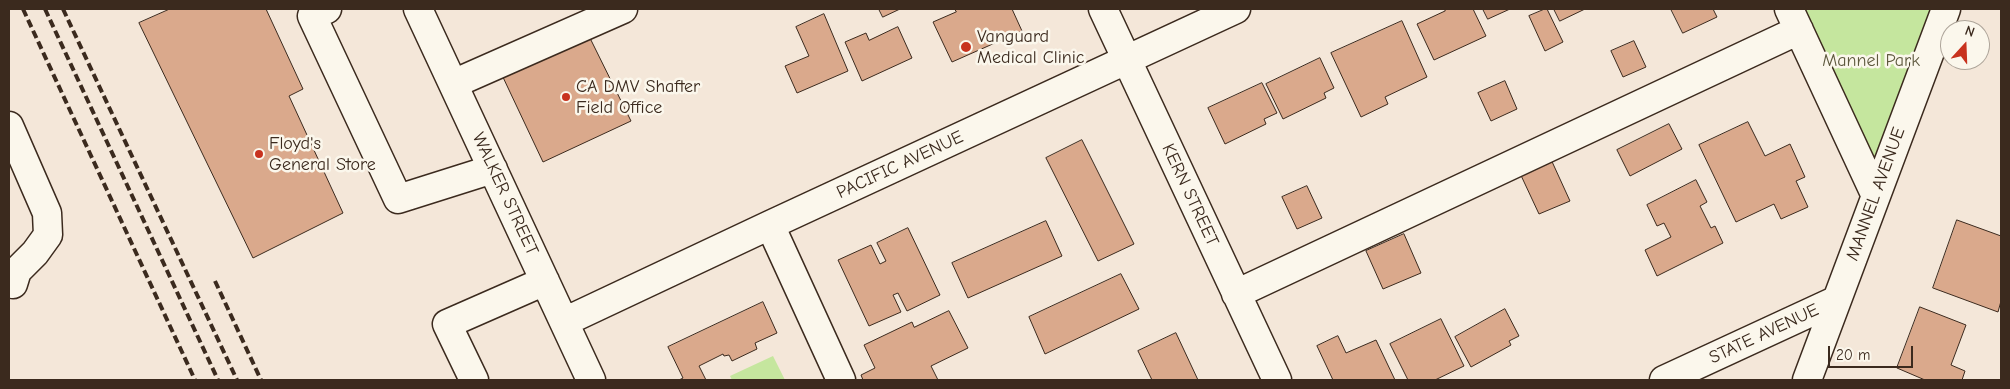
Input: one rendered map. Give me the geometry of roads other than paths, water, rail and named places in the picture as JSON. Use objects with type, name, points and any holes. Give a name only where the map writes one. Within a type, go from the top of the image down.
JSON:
[{"type":"street","points":[[327,9],[312,16],[398,199],[493,170]]},
{"type":"street","name":"WALKER STREET","points":[[418,9],[564,322],[588,379]]},
{"type":"street","points":[[453,84],[623,9]]},
{"type":"street","name":"KERN STREET","points":[[1103,9],[1277,380]]},
{"type":"street","name":"PACIFIC AVENUE","points":[[564,322],[1236,9]]},
{"type":"street","name":"MANNEL AVENUE","points":[[1807,380],[1946,9]]},
{"type":"street","points":[[1236,294],[1794,20],[1876,196]]},
{"type":"street","points":[[9,126],[48,213],[48,235],[35,254],[17,271],[13,284]]},
{"type":"street","points":[[770,225],[842,380]]},
{"type":"street","points":[[474,380],[447,324],[545,281]]},
{"type":"street","name":"STATE AVENUE","points":[[1664,380],[1837,300]]},
{"type":"railway","points":[[23,9],[195,380]]},
{"type":"railway","points":[[45,9],[218,380]]},
{"type":"railway","points":[[63,9],[237,380]]},
{"type":"railway","points":[[215,281],[261,380]]},
{"type":"place","name":"Vanguard Medical Clinic","points":[[966,47]]},
{"type":"place","name":"CA DMV Shafter Field Office","points":[[566,97]]},
{"type":"place","name":"Floyd's General Store","points":[[259,154]]},
{"type":"park label","name":"Mannel Park","points":[[1871,61]]}]
